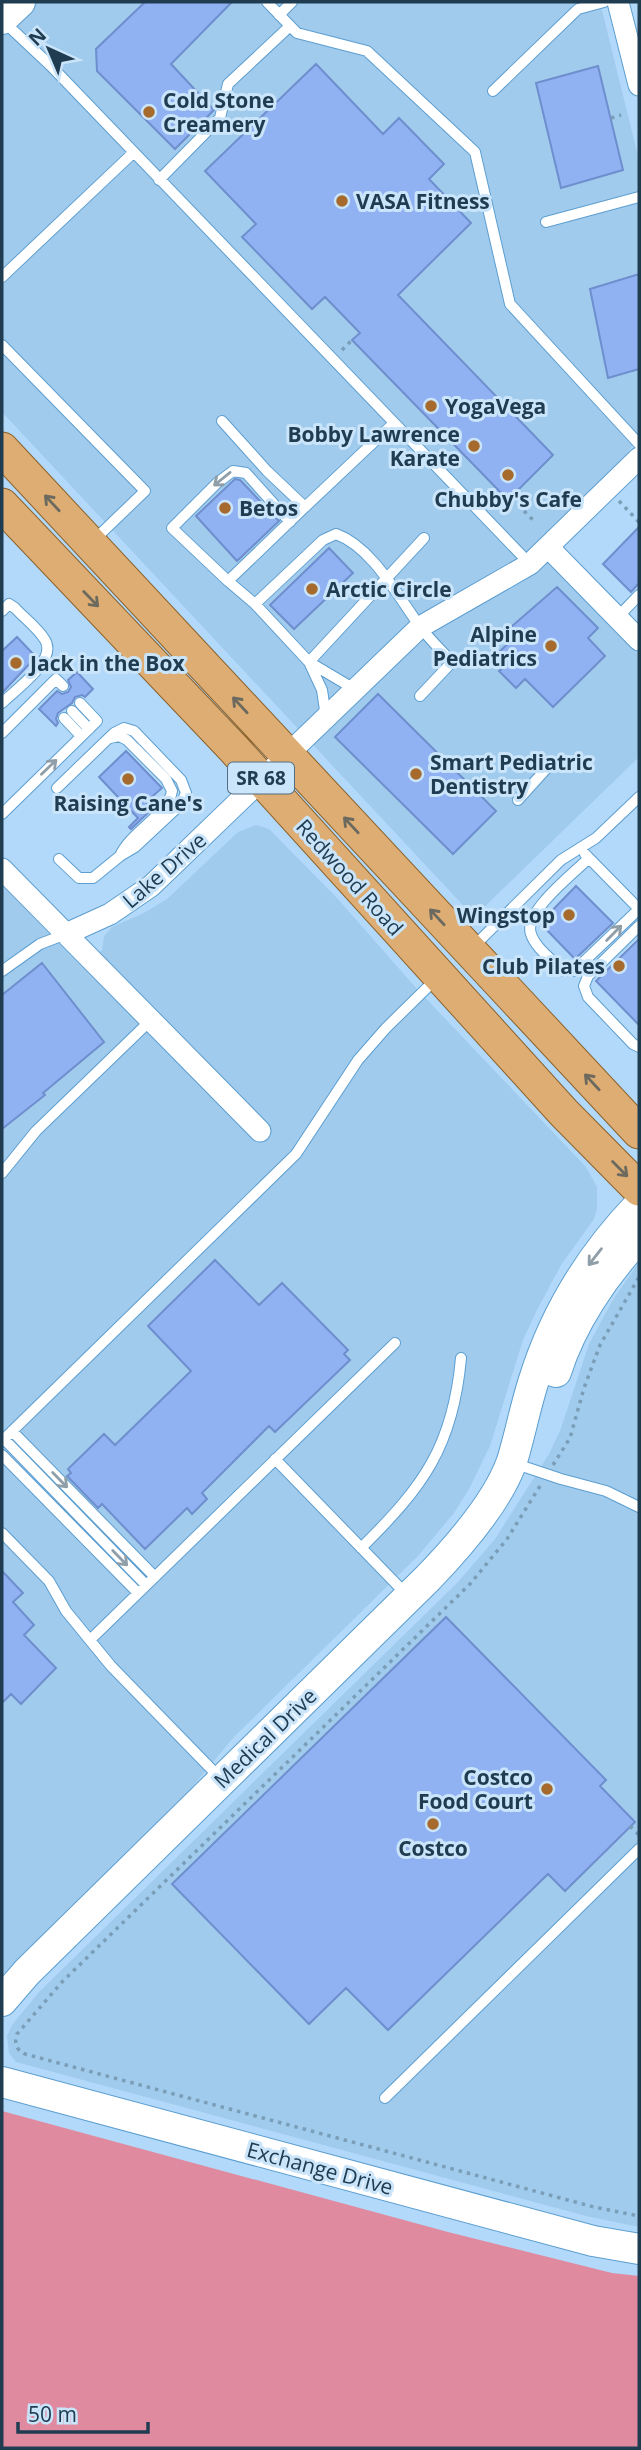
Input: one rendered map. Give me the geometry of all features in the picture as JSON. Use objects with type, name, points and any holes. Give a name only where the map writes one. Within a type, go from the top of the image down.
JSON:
[{"type":"main road","name":"Redwood Road","points":[[2,449],[639,1132]]},
{"type":"main road","name":"Redwood Road","points":[[2,505],[262,779],[564,1112],[639,1189]]},
{"type":"street","points":[[2,20],[20,2]]},
{"type":"street","points":[[618,2],[639,85]]},
{"type":"street","name":"Lake Drive","points":[[66,934],[110,914],[151,887],[420,627],[530,564],[639,458]]},
{"type":"street","points":[[548,547],[639,640]]},
{"type":"street","points":[[2,869],[260,1131]]},
{"type":"street","name":"Medical Drive","points":[[2,2001],[27,1972],[410,1597],[464,1539],[511,1462],[533,1382],[562,1307],[586,1268],[639,1205]]},
{"type":"street","name":"Medical Drive","points":[[511,1462],[536,1432],[559,1362],[583,1315],[614,1268],[639,1238]]},
{"type":"street","name":"Exchange Drive","points":[[2,2082],[593,2241],[639,2249]]},
{"type":"lane","points":[[267,2],[298,33],[367,51],[475,152],[510,304],[639,444]]},
{"type":"lane","points":[[279,15],[292,2]]},
{"type":"lane","points":[[493,91],[578,9],[604,2]]},
{"type":"lane","points":[[2,20],[51,66],[530,564]]},
{"type":"lane","points":[[159,180],[220,118],[228,84],[290,26]]},
{"type":"lane","points":[[2,277],[133,153]]},
{"type":"lane","points":[[545,222],[639,197]]},
{"type":"lane","points":[[2,345],[145,491],[90,544]]},
{"type":"lane","points":[[222,421],[267,471],[305,507]]},
{"type":"lane","points":[[228,581],[394,423]]},
{"type":"lane","points":[[290,522],[246,473],[233,471],[217,483],[172,528],[255,604],[309,662],[356,690]]},
{"type":"lane","points":[[255,604],[323,540],[336,534],[349,539],[387,578],[420,627],[452,662],[420,695]]},
{"type":"lane","points":[[309,662],[424,538]]},
{"type":"lane","points":[[617,618],[639,595]]},
{"type":"lane","points":[[2,703],[43,663],[48,650],[45,639],[5,608]]},
{"type":"lane","points":[[309,662],[322,690],[326,717]]},
{"type":"lane","points":[[2,733],[51,692]]},
{"type":"lane","points":[[2,814],[97,721],[72,711],[85,732]]},
{"type":"lane","points":[[57,788],[107,740],[119,736],[127,740],[166,779],[172,791],[168,803],[128,841],[120,856],[97,875],[88,879],[76,876],[59,859]]},
{"type":"lane","points":[[518,800],[547,768]]},
{"type":"lane","points":[[468,951],[561,860],[596,838],[639,797]]},
{"type":"lane","points":[[579,848],[589,858],[639,909],[574,971],[564,971],[536,943],[529,931],[532,916],[589,858]]},
{"type":"lane","points":[[639,926],[588,975],[584,986],[588,997],[639,1047]]},
{"type":"lane","points":[[2,971],[27,951],[66,934]]},
{"type":"lane","points":[[146,1585],[6,1437],[296,1154],[358,1060],[386,1028],[440,976]]},
{"type":"lane","points":[[2,1173],[36,1130],[150,1020]]},
{"type":"lane","points":[[90,1639],[395,1343]]},
{"type":"lane","points":[[361,1548],[403,1505],[436,1457],[455,1405],[461,1358]]},
{"type":"lane","points":[[2,1455],[146,1585]]},
{"type":"lane","points":[[275,1460],[410,1597]]},
{"type":"lane","points":[[511,1462],[606,1491],[639,1507]]},
{"type":"lane","points":[[2,1533],[49,1581],[62,1606],[111,1666],[223,1780]]},
{"type":"lane","points":[[385,2098],[639,1849]]},
{"type":"path","points":[[611,118],[621,115]]},
{"type":"path","points":[[342,351],[352,340]]},
{"type":"path","points":[[512,499],[536,523]]},
{"type":"path","points":[[618,500],[639,522]]},
{"type":"path","points":[[639,1278],[600,1346],[584,1388],[570,1438],[507,1539],[471,1584],[62,1982],[17,2034],[16,2045],[25,2054],[594,2207],[639,2216]]},
{"type":"path","points":[[630,1826],[639,1836]]},
{"type":"shaded area","points":[[2,2],[600,2],[639,160],[639,436],[551,565],[639,654],[639,757],[474,917],[2,412]]},
{"type":"shaded area","points":[[256,825],[269,829],[337,898],[417,989],[586,1167],[597,1187],[597,1208],[594,1219],[561,1265],[536,1312],[523,1340],[490,1446],[454,1513],[418,1556],[234,1737],[184,1797],[2,1978],[2,885],[83,968],[102,950],[104,936],[112,927],[167,899],[238,832]]},
{"type":"shaded area","points":[[639,1262],[639,2227],[586,2216],[16,2062],[9,2053],[7,2036],[12,2025],[39,1992],[458,1582],[495,1539],[549,1454],[560,1431],[589,1344],[612,1301]]},
{"type":"shaded area","points":[[2,2111],[448,2232],[612,2273],[639,2276],[639,2448],[2,2448]]},
{"type":"building","points":[[145,2],[232,2],[171,64],[214,110],[175,149],[97,71],[96,49]]},
{"type":"building","name":"VASA Fitness","points":[[316,64],[383,134],[399,118],[444,164],[429,179],[471,223],[398,295],[553,455],[508,500],[352,340],[360,333],[325,297],[312,309],[242,237],[256,224],[205,171]]},
{"type":"building","points":[[598,66],[623,170],[561,188],[536,83]]},
{"type":"building","points":[[639,274],[639,369],[608,378],[590,289]]},
{"type":"building","points":[[235,479],[240,480],[279,521],[237,561],[196,516]]},
{"type":"building","points":[[639,527],[639,583],[631,592],[603,564]]},
{"type":"building","name":"Arctic Circle","points":[[329,548],[353,573],[294,629],[270,605]]},
{"type":"building","name":"Alpine Pediatrics","points":[[557,587],[598,628],[588,638],[605,656],[553,707],[525,679],[516,688],[499,671],[507,664],[497,654],[518,634],[511,627]]},
{"type":"building","name":"Jack in the Box","points":[[17,637],[36,657],[2,693],[2,651]]},
{"type":"building","points":[[77,672],[93,689],[85,697],[75,697],[72,703],[58,713],[56,726],[39,709],[57,691],[62,694],[68,692],[71,687],[68,680]]},
{"type":"building","name":"Smart Pediatric Dentistry","points":[[378,694],[496,811],[453,854],[335,737]]},
{"type":"building","name":"Raising Cane's","points":[[126,751],[162,788],[146,802],[152,809],[131,829],[129,827],[138,818],[99,777]]},
{"type":"building","points":[[576,886],[613,923],[575,959],[540,923]]},
{"type":"building","points":[[639,939],[639,1025],[596,981]]},
{"type":"building","points":[[42,963],[104,1042],[2,1129],[2,995]]},
{"type":"building","points":[[215,1260],[259,1305],[282,1283],[348,1350],[344,1354],[350,1360],[275,1432],[269,1426],[202,1493],[207,1499],[192,1514],[187,1508],[145,1549],[102,1504],[98,1508],[67,1476],[71,1473],[68,1469],[104,1434],[115,1445],[191,1371],[148,1326]]},
{"type":"building","points":[[2,1571],[23,1593],[13,1602],[34,1625],[24,1635],[56,1668],[21,1704],[11,1694],[2,1703]]},
{"type":"building","name":"Costco","points":[[446,1617],[606,1780],[600,1786],[635,1822],[565,1891],[548,1874],[388,2030],[346,1988],[309,2024],[172,1884]]},
{"type":"place","name":"Cold Stone Creamery","points":[[149,112]]},
{"type":"place","name":"VASA Fitness","points":[[342,201]]},
{"type":"place","name":"YogaVega","points":[[431,406]]},
{"type":"place","name":"Bobby Lawrence Karate","points":[[474,446]]},
{"type":"place","name":"Chubby's Cafe","points":[[508,475]]},
{"type":"place","name":"Betos","points":[[225,508]]},
{"type":"place","name":"Arctic Circle","points":[[312,589]]},
{"type":"place","name":"Alpine Pediatrics","points":[[551,646]]},
{"type":"place","name":"Jack in the Box","points":[[16,663]]},
{"type":"place","name":"Smart Pediatric Dentistry","points":[[416,774]]},
{"type":"place","name":"Raising Cane's","points":[[128,779]]},
{"type":"place","name":"Wingstop","points":[[569,915]]},
{"type":"place","name":"Club Pilates","points":[[619,966]]},
{"type":"place","name":"Costco Food Court","points":[[547,1789]]},
{"type":"place","name":"Costco","points":[[433,1824]]}]
